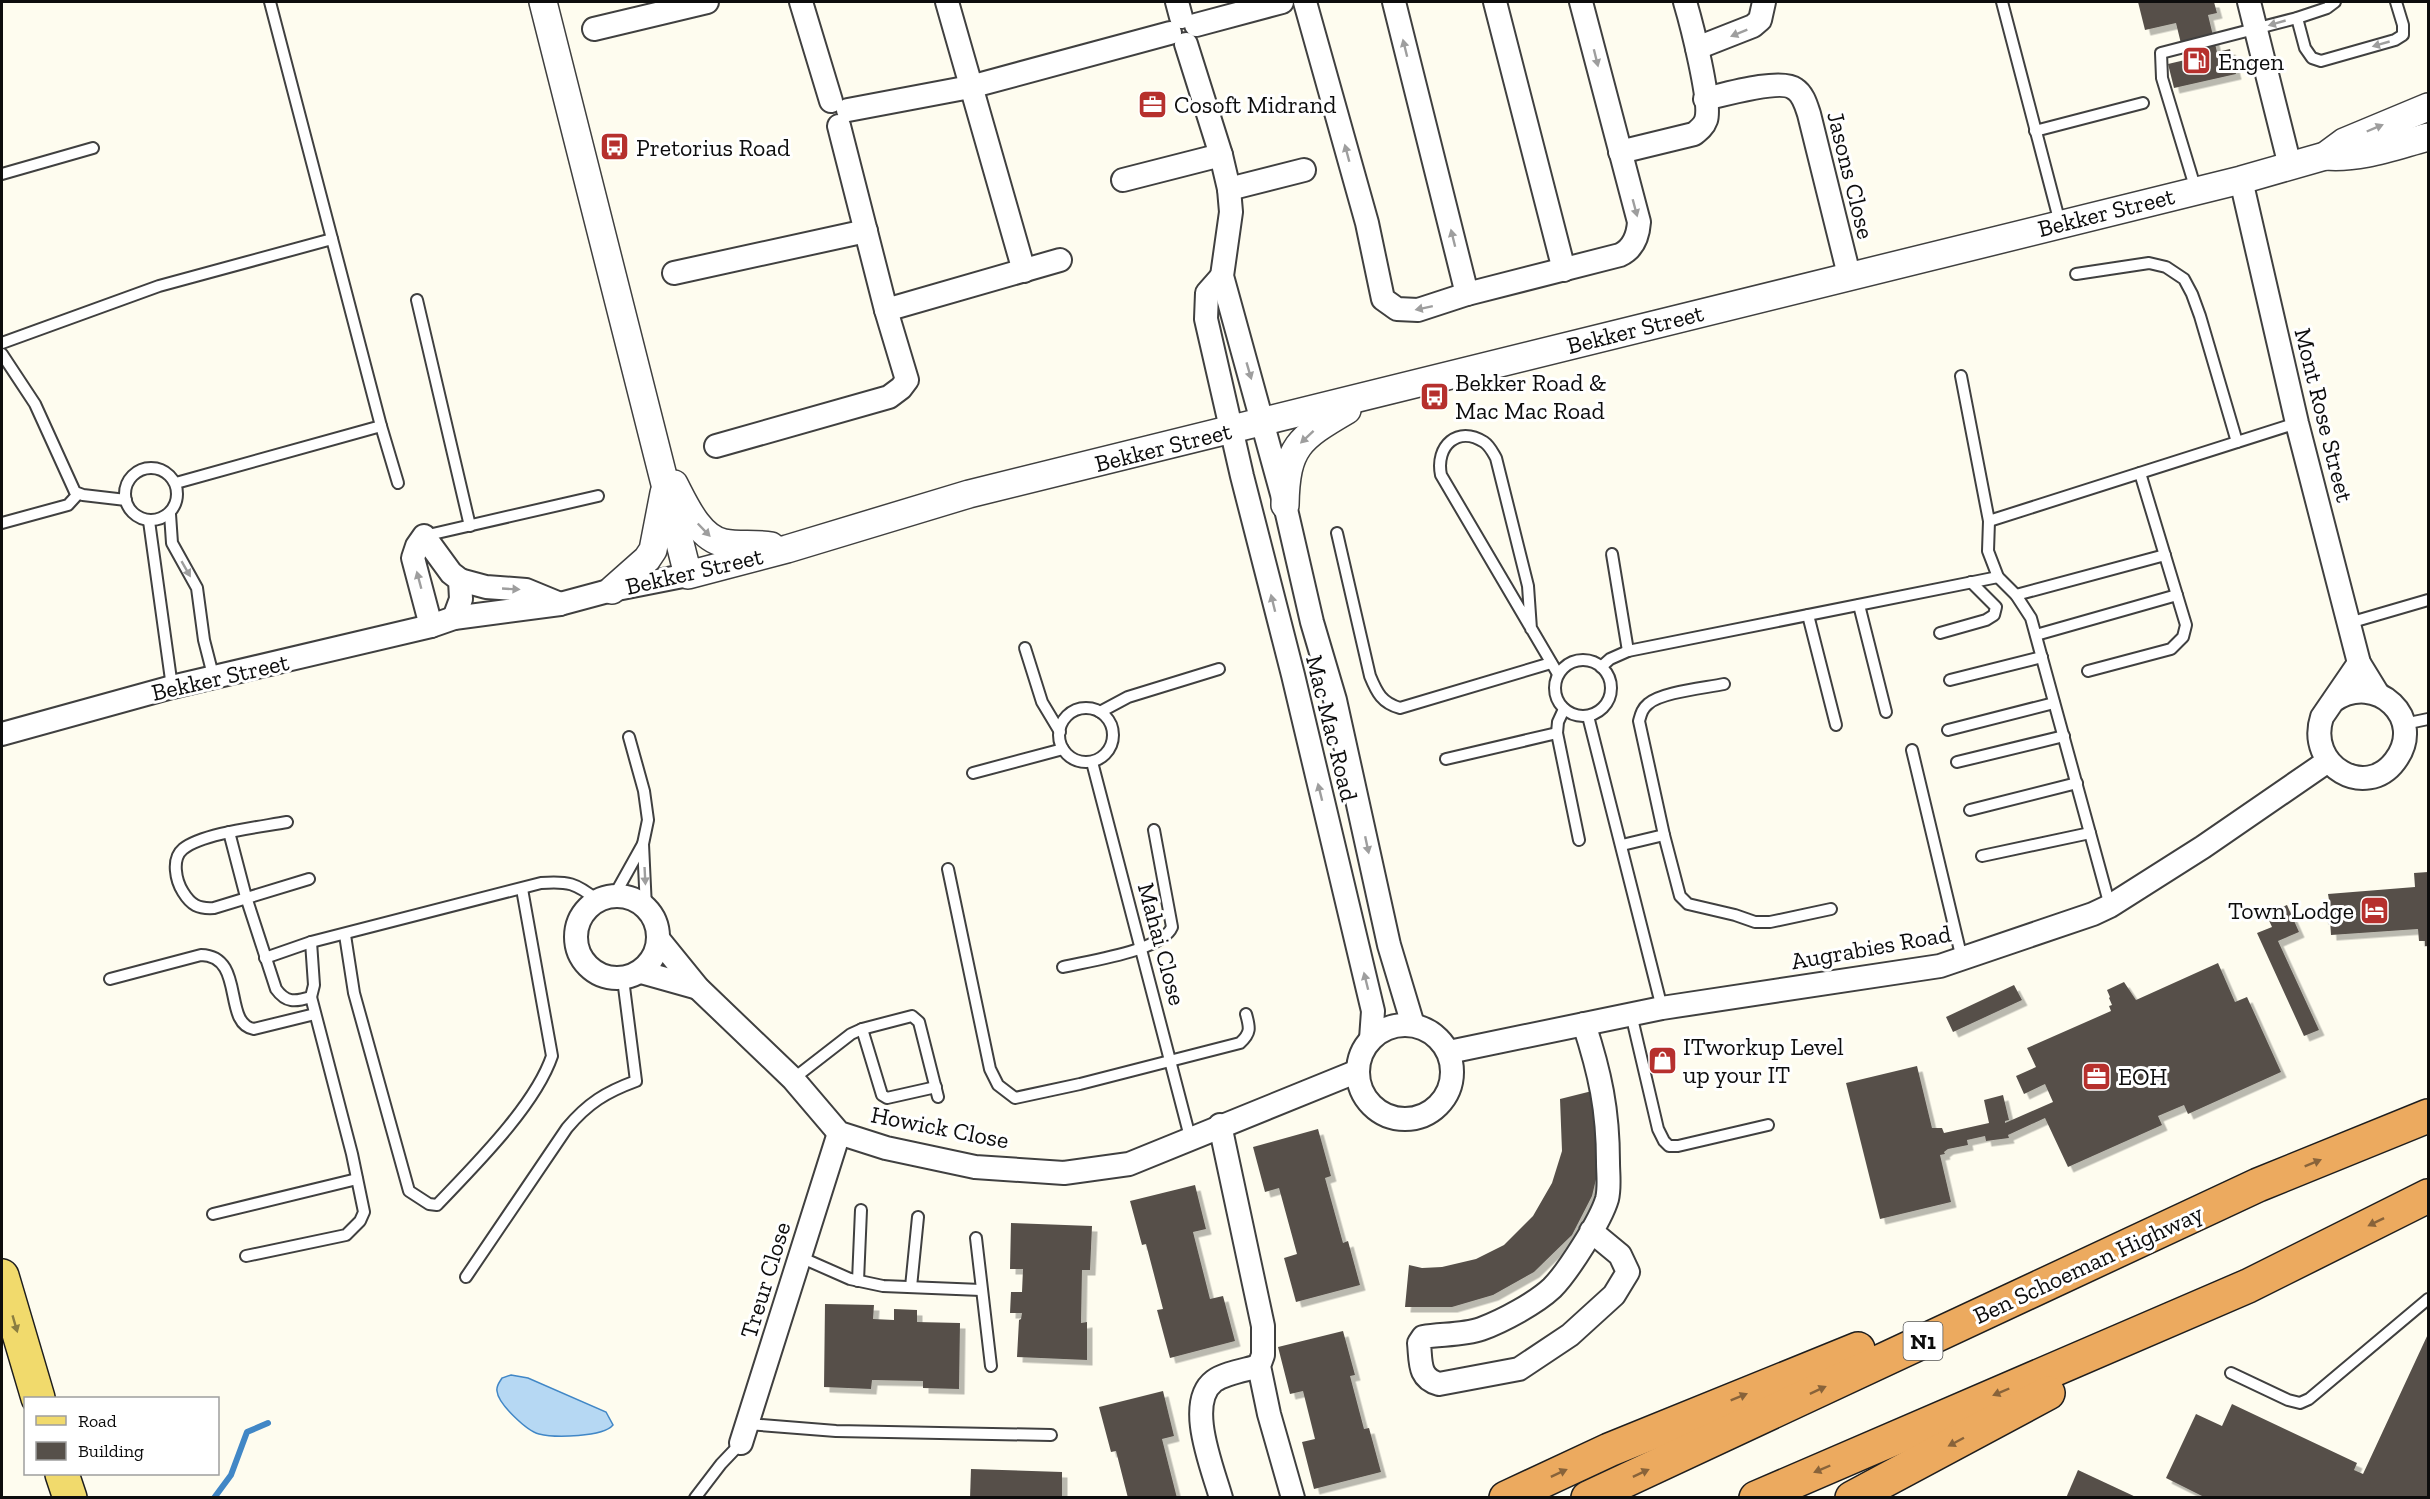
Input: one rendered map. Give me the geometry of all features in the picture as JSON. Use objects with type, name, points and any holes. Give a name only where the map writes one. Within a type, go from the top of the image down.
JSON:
[{"type":"highway","name":"Ben Schoeman Highway","points":[[1588,1497],[2258,1185],[2428,1116]]},
{"type":"highway","points":[[1506,1497],[1610,1450],[2258,1185]]},
{"type":"highway","points":[[1852,1497],[2248,1286],[2428,1196]]},
{"type":"highway","points":[[1756,1497],[2248,1286]]},
{"type":"main road","points":[[2,1276],[38,1397]]},
{"type":"main road","points":[[63,1475],[70,1497]]},
{"type":"street","points":[[543,2],[688,575]]},
{"type":"street","points":[[594,29],[707,2]]},
{"type":"street","points":[[716,446],[889,397],[907,380],[866,231],[840,112],[801,2]]},
{"type":"street","points":[[947,2],[1024,271]]},
{"type":"street","points":[[840,112],[970,87],[1182,24],[1282,2]]},
{"type":"street","points":[[1305,2],[1366,223],[1383,299],[1392,307],[1408,310],[1431,306],[1467,294],[1620,255],[1634,242],[1639,222],[1581,2]]},
{"type":"street","points":[[1394,2],[1467,294]]},
{"type":"street","points":[[1495,2],[1564,270]]},
{"type":"street","points":[[1620,152],[1694,134],[1706,120],[1697,48],[1685,2]]},
{"type":"street","points":[[1697,48],[1753,26],[1760,20],[1764,2]]},
{"type":"street","points":[[2254,2],[2256,29],[2290,166]]},
{"type":"street","points":[[1182,24],[1229,189],[1231,212],[1222,276]]},
{"type":"street","name":"Jasons Close","points":[[1705,99],[1777,86],[1791,86],[1797,90],[1809,114],[1849,275]]},
{"type":"street","name":"Bekker Street","points":[[2,734],[172,687],[214,679],[431,626],[454,618],[560,604],[612,590],[688,575],[787,549],[969,494],[2241,180],[2325,156],[2344,142],[2428,107]]},
{"type":"street","name":"Bekker Street","points":[[2325,156],[2345,158],[2361,156],[2428,137]]},
{"type":"street","points":[[1124,180],[1221,155]]},
{"type":"street","points":[[1229,189],[1304,170]]},
{"type":"street","name":"Mont Rose Street","points":[[2241,180],[2297,423],[2359,663],[2378,694]]},
{"type":"street","points":[[674,273],[866,231]]},
{"type":"street","points":[[886,310],[1060,260]]},
{"type":"street","name":"Mac Mac Road","points":[[1222,276],[1285,505],[1312,622],[1335,700],[1389,945],[1413,1025]]},
{"type":"street","name":"Mac Mac Road","points":[[1222,276],[1208,293],[1206,319],[1373,1011],[1371,1039]]},
{"type":"street","points":[[1285,505],[1285,476],[1299,444],[1317,428],[1374,394]]},
{"type":"street","points":[[663,475],[704,532],[715,540],[725,543],[754,543],[787,549]]},
{"type":"street","points":[[612,590],[647,559],[653,550],[663,475]]},
{"type":"street","points":[[431,626],[413,558],[424,536],[451,573],[460,580],[486,587],[526,590],[560,604]]},
{"type":"street","points":[[454,618],[461,599],[460,580]]},
{"type":"street","points":[[2333,701],[2359,691],[2378,694],[2391,703],[2404,724],[2405,738],[2394,764],[2369,777],[2355,777],[2340,772],[2328,761],[2319,744],[2319,726],[2326,708],[2359,663]]},
{"type":"street","points":[[1299,708],[1335,700]]},
{"type":"street","name":"Augrabies Road","points":[[1449,1052],[1662,1008],[1940,966],[1962,959],[2110,906],[2203,847],[2328,761]]},
{"type":"street","points":[[606,898],[632,898],[646,908],[656,922],[659,940],[654,957],[632,975],[603,977],[587,967],[577,950],[575,931],[582,913],[606,898]]},
{"type":"street","name":"Howick Close","points":[[659,940],[698,988],[793,1079],[839,1133],[886,1149],[975,1167],[1064,1173],[1129,1164],[1190,1137],[1358,1071]]},
{"type":"street","name":"Howick Close","points":[[632,975],[698,988]]},
{"type":"street","points":[[1584,1024],[1599,1068],[1608,1120],[1607,1198],[1591,1231],[1552,1288],[1502,1320],[1479,1329],[1423,1337],[1419,1343],[1424,1377],[1429,1382],[1438,1384],[1519,1369],[1570,1335],[1614,1295],[1628,1272],[1620,1255],[1591,1231]]},
{"type":"street","points":[[1398,1025],[1413,1025],[1428,1030],[1440,1040],[1449,1052],[1453,1067],[1451,1083],[1445,1098],[1435,1109],[1421,1117],[1405,1119],[1390,1116],[1376,1109],[1365,1097],[1359,1082],[1358,1071],[1362,1052],[1371,1039],[1383,1030],[1398,1025]]},
{"type":"street","points":[[1220,1125],[1263,1326],[1263,1355],[1259,1366],[1269,1414],[1293,1497]]},
{"type":"street","name":"Treur Close","points":[[744,1434],[839,1133]]},
{"type":"street","points":[[1221,1497],[1205,1445],[1202,1401],[1205,1392],[1215,1380],[1259,1366]]},
{"type":"lane","points":[[270,2],[398,483]]},
{"type":"lane","points":[[2002,2],[2060,223]]},
{"type":"lane","points":[[2196,191],[2163,78],[2161,53],[2297,18],[2327,8],[2335,2]]},
{"type":"lane","points":[[2297,18],[2305,48],[2312,58],[2321,61],[2395,40],[2403,34],[2403,25],[2396,2]]},
{"type":"lane","points":[[2035,131],[2143,103]]},
{"type":"lane","points":[[2,174],[93,148]]},
{"type":"lane","points":[[2,343],[159,286],[332,239]]},
{"type":"lane","points":[[2076,274],[2149,263],[2166,267],[2184,279],[2200,316],[2237,442]]},
{"type":"lane","points":[[417,300],[470,526]]},
{"type":"lane","points":[[2,354],[35,404],[71,486],[78,494],[126,500]]},
{"type":"lane","points":[[1961,376],[1989,521],[1988,551],[1998,577],[2016,595],[2031,618],[2110,906]]},
{"type":"lane","points":[[1989,521],[2297,423]]},
{"type":"lane","points":[[176,483],[381,426]]},
{"type":"lane","points":[[1531,629],[1528,586],[1496,458],[1487,444],[1472,436],[1457,437],[1443,449],[1438,462],[1441,475],[1531,629],[1558,674]]},
{"type":"lane","points":[[148,467],[169,474],[176,483],[178,494],[176,504],[170,514],[160,519],[149,520],[139,517],[130,510],[126,500],[125,489],[130,478],[138,471],[148,467]]},
{"type":"lane","points":[[2088,671],[2171,649],[2183,637],[2186,625],[2140,473]]},
{"type":"lane","points":[[2,523],[68,505],[78,494]]},
{"type":"lane","points":[[424,536],[598,496]]},
{"type":"lane","points":[[170,514],[172,543],[197,588],[204,640],[214,679]]},
{"type":"lane","points":[[149,520],[172,687]]},
{"type":"lane","points":[[1337,533],[1370,676],[1377,694],[1387,705],[1400,708],[1551,663]]},
{"type":"lane","points":[[1612,554],[1628,651]]},
{"type":"lane","points":[[2016,595],[2165,555]]},
{"type":"lane","points":[[1601,667],[1610,659],[1628,651],[1998,577]]},
{"type":"lane","points":[[1940,633],[1986,620],[1994,615],[1996,607],[1971,582]]},
{"type":"lane","points":[[2036,635],[2176,595]]},
{"type":"lane","points":[[2349,623],[2428,600]]},
{"type":"lane","points":[[1859,605],[1886,712]]},
{"type":"lane","points":[[1808,615],[1836,725]]},
{"type":"lane","points":[[1025,648],[1042,702],[1060,732],[1063,749],[1075,760],[1092,762],[1109,750],[1113,740],[1108,720],[1100,712],[1090,709],[1079,709],[1070,714],[1063,722],[1060,732]]},
{"type":"lane","points":[[1950,680],[2042,657]]},
{"type":"lane","points":[[1578,660],[1590,661],[1601,667],[1609,677],[1611,689],[1608,701],[1600,711],[1588,716],[1575,715],[1564,709],[1557,699],[1554,686],[1558,674],[1566,665],[1578,660]]},
{"type":"lane","points":[[1100,712],[1128,697],[1219,669]]},
{"type":"lane","points":[[1724,684],[1650,702],[1642,710],[1639,721],[1680,896],[1688,904],[1755,922],[1770,922],[1831,909]]},
{"type":"lane","points":[[1948,730],[2054,703]]},
{"type":"lane","points":[[1564,709],[1558,722],[1557,733],[1579,840]]},
{"type":"lane","points":[[1588,716],[1662,1008]]},
{"type":"lane","points":[[2404,724],[2428,719]]},
{"type":"lane","points":[[1446,759],[1557,733]]},
{"type":"lane","points":[[1957,762],[2064,736]]},
{"type":"lane","points":[[629,737],[644,791],[648,820],[643,844],[646,908]]},
{"type":"lane","points":[[973,773],[1063,749]]},
{"type":"lane","points":[[1912,750],[1962,959]]},
{"type":"lane","name":"Mahai Close","points":[[1092,762],[1190,1137]]},
{"type":"lane","points":[[1970,810],[2077,783]]},
{"type":"lane","points":[[287,822],[229,832],[193,843],[182,850],[175,863],[179,886],[194,905],[204,909],[309,879]]},
{"type":"lane","points":[[1063,967],[1141,948],[1166,937],[1172,927],[1154,830]]},
{"type":"lane","points":[[229,832],[246,897],[276,989],[281,997],[289,1001],[311,997]]},
{"type":"lane","points":[[1982,856],[2090,832]]},
{"type":"lane","points":[[1622,845],[1664,835]]},
{"type":"lane","points":[[265,958],[311,942],[541,883],[570,883],[606,898],[643,844]]},
{"type":"lane","points":[[948,869],[990,1069],[998,1085],[1015,1098],[1240,1043],[1248,1036],[1250,1029],[1246,1014]]},
{"type":"lane","points":[[345,935],[354,993],[409,1191],[429,1204],[437,1205],[528,1102],[547,1072],[552,1056],[522,889]]},
{"type":"lane","points":[[246,1256],[346,1235],[360,1221],[364,1212],[311,997],[314,985],[311,942]]},
{"type":"lane","points":[[110,979],[208,955],[224,966],[231,981],[240,1022],[246,1028],[254,1029],[315,1014]]},
{"type":"lane","points":[[466,1276],[567,1128],[582,1110],[612,1090],[636,1081],[632,975]]},
{"type":"lane","points":[[1631,1014],[1658,1129],[1669,1146],[1768,1125]]},
{"type":"lane","points":[[793,1079],[851,1034],[862,1029],[912,1016],[916,1018],[937,1092],[887,1098],[882,1095],[862,1029]]},
{"type":"lane","points":[[213,1214],[357,1179]]},
{"type":"lane","points":[[858,1281],[861,1210]]},
{"type":"lane","points":[[911,1287],[918,1217]]},
{"type":"lane","points":[[976,1238],[991,1366]]},
{"type":"lane","points":[[800,1257],[858,1281],[883,1286],[981,1290]]},
{"type":"lane","points":[[2231,1373],[2288,1400],[2300,1403],[2309,1399],[2427,1301]]},
{"type":"lane","points":[[695,1497],[744,1434],[836,1431],[1051,1436]]},
{"type":"water","points":[[511,1375],[528,1378],[606,1412],[613,1425],[599,1432],[578,1436],[546,1435],[534,1432],[514,1416],[499,1396],[497,1386],[502,1378]]},
{"type":"building","points":[[2138,2],[2214,2],[2217,13],[2208,15],[2217,52],[2230,49],[2236,74],[2174,88],[2168,64],[2185,60],[2176,23],[2145,30]]},
{"type":"building","name":"Town Lodge","points":[[2428,872],[2428,946],[2425,946],[2425,941],[2419,941],[2418,929],[2331,935],[2330,919],[2323,919],[2321,900],[2329,900],[2328,894],[2415,887],[2414,873]]},
{"type":"building","points":[[2287,905],[2299,932],[2278,941],[2319,1030],[2304,1036],[2257,933],[2272,927],[2266,914]]},
{"type":"building","points":[[2218,963],[2235,1002],[2247,997],[2281,1072],[2188,1114],[2184,1105],[2158,1116],[2162,1125],[2068,1167],[2045,1118],[2008,1135],[2009,1138],[1986,1141],[1985,1136],[1967,1140],[1968,1145],[1948,1149],[1944,1152],[1945,1154],[1940,1155],[1951,1202],[1880,1219],[1846,1083],[1917,1066],[1932,1128],[1942,1128],[1944,1133],[1989,1123],[1984,1100],[2003,1095],[2009,1120],[2005,1123],[2053,1102],[2045,1084],[2024,1094],[2016,1076],[2036,1067],[2027,1048],[2111,1011],[2109,1006],[2112,1005],[2107,990],[2124,982],[2136,1000]]},
{"type":"building","points":[[2014,985],[2022,1000],[1953,1032],[1946,1017]]},
{"type":"building","points":[[1600,1089],[1603,1150],[1592,1196],[1572,1235],[1534,1272],[1493,1295],[1452,1307],[1405,1307],[1409,1265],[1422,1268],[1442,1267],[1476,1259],[1504,1245],[1533,1216],[1552,1183],[1562,1151],[1560,1099]]},
{"type":"building","points":[[1318,1129],[1331,1176],[1325,1178],[1343,1243],[1348,1241],[1360,1285],[1296,1302],[1284,1258],[1297,1254],[1279,1188],[1265,1192],[1253,1147]]},
{"type":"building","points":[[1195,1185],[1206,1229],[1193,1232],[1210,1299],[1223,1296],[1235,1341],[1170,1358],[1157,1310],[1163,1309],[1146,1244],[1142,1245],[1130,1201]]},
{"type":"building","points":[[1011,1223],[1092,1226],[1090,1270],[1082,1270],[1081,1323],[1087,1322],[1087,1360],[1017,1357],[1019,1320],[1022,1313],[1010,1313],[1011,1292],[1022,1292],[1023,1269],[1010,1269]]},
{"type":"building","points":[[825,1304],[874,1305],[873,1319],[894,1320],[894,1309],[917,1310],[917,1322],[960,1323],[959,1389],[923,1388],[923,1381],[872,1380],[871,1389],[824,1387]]},
{"type":"building","points":[[1343,1331],[1355,1375],[1350,1376],[1364,1429],[1369,1428],[1381,1472],[1314,1489],[1302,1442],[1315,1439],[1303,1391],[1290,1394],[1278,1347]]},
{"type":"building","points":[[2428,1334],[2428,1498],[2206,1498],[2166,1478],[2196,1414],[2222,1426],[2232,1404],[2357,1463],[2354,1470],[2363,1474]]},
{"type":"building","points":[[1163,1391],[1174,1436],[1162,1439],[1177,1498],[1128,1498],[1116,1451],[1111,1452],[1099,1407]]},
{"type":"building","points":[[971,1469],[1062,1472],[1062,1498],[970,1498]]},
{"type":"building","points":[[2078,1470],[2138,1498],[2066,1498]]},
{"type":"waterway","points":[[214,1498],[231,1475],[247,1432],[268,1423]]},
{"type":"place","name":"Engen","points":[[2197,61]]},
{"type":"place","name":"Cosoft Midrand","points":[[1153,104]]},
{"type":"place","name":"Pretorius Road","points":[[615,147]]},
{"type":"place","name":"Bekker Road & Mac Mac Road","points":[[1434,396]]},
{"type":"place","name":"Town Lodge","points":[[2375,910]]},
{"type":"place","name":"ITworkup Level up your IT","points":[[1662,1060]]},
{"type":"place","name":"EOH","points":[[2097,1076]]}]
